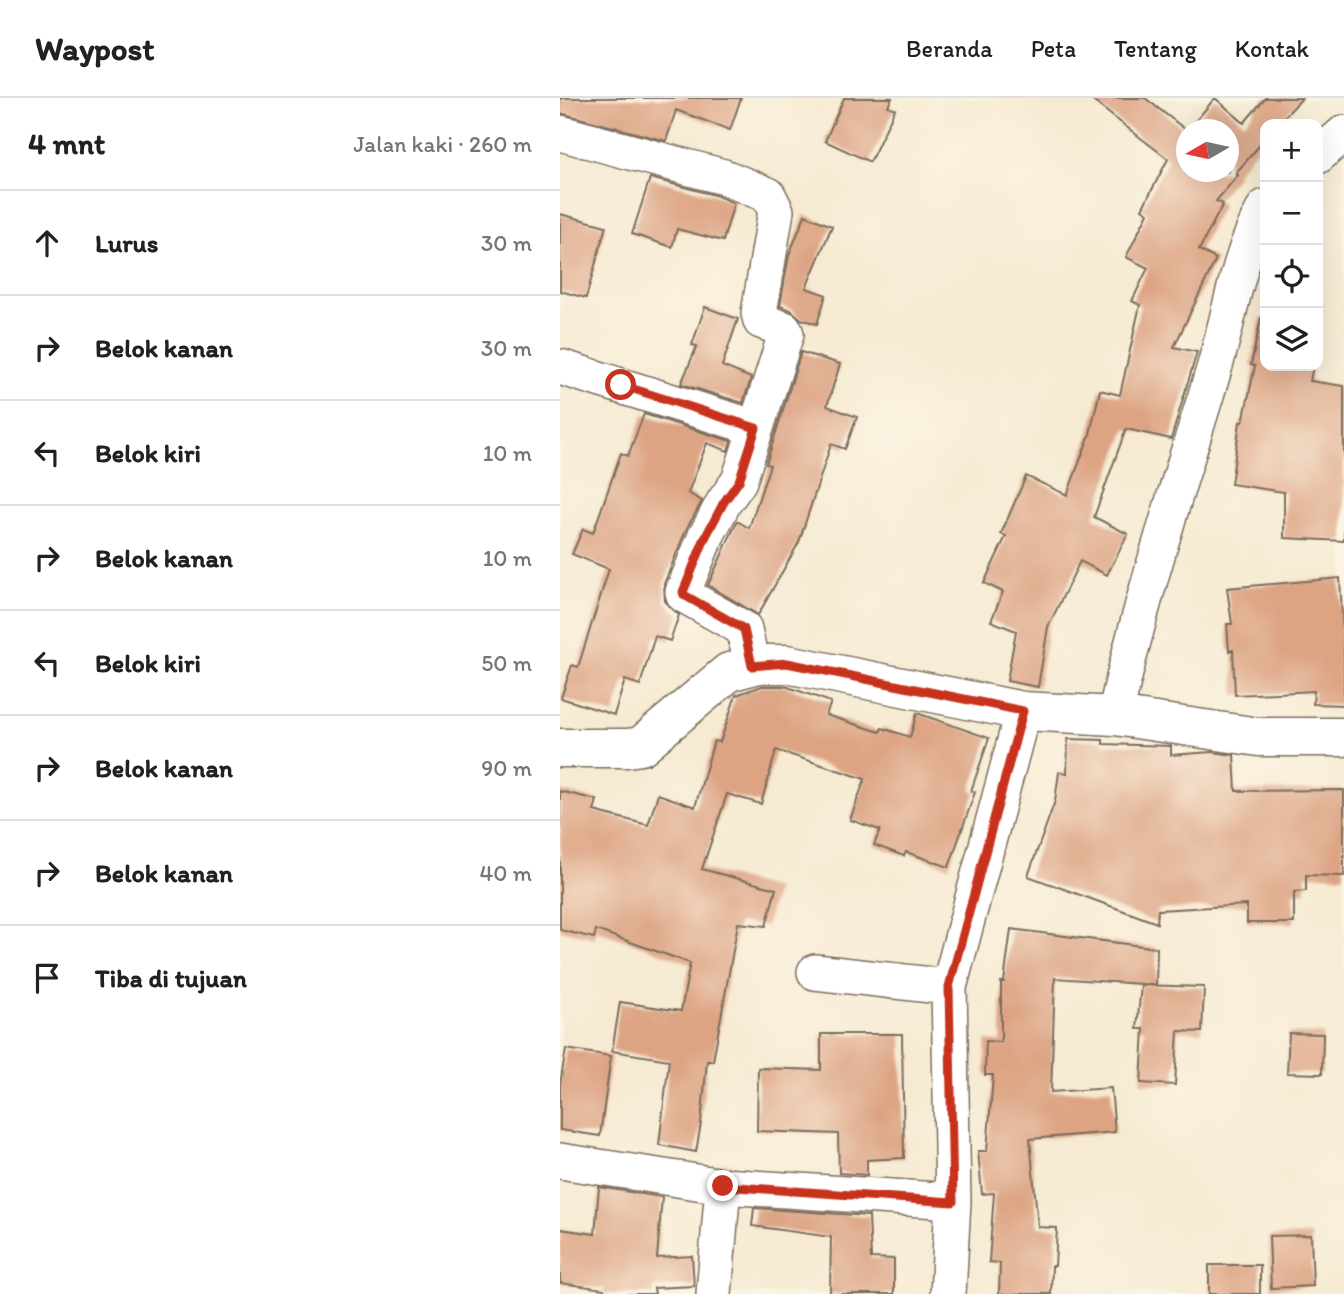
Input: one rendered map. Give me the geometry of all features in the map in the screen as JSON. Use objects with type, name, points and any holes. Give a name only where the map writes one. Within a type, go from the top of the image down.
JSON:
[{"type":"street","points":[[560,133],[724,177],[768,195],[776,211],[759,313],[761,321],[784,329],[786,334],[739,481],[711,526],[683,592],[744,629],[749,651]]},
{"type":"street","points":[[1323,152],[1344,133]]},
{"type":"street","points":[[1115,716],[1143,601],[1221,343],[1246,250],[1260,218]]},
{"type":"street","points":[[560,367],[756,428]]},
{"type":"street","points":[[749,651],[787,663],[1023,711],[1115,716],[1259,737],[1344,737]]},
{"type":"street","points":[[560,748],[641,746],[729,672],[749,651]]},
{"type":"street","points":[[948,1294],[953,1202],[949,987],[1023,711]]},
{"type":"street","points":[[815,972],[949,987]]},
{"type":"street","points":[[560,1161],[723,1186],[953,1202]]},
{"type":"street","points":[[714,1294],[723,1186]]},
{"type":"building","points":[[560,98],[741,98],[730,130],[676,110],[666,141],[560,113]]},
{"type":"building","points":[[844,98],[892,98],[888,106],[895,109],[870,162],[825,141]]},
{"type":"building","points":[[1089,98],[1145,98],[1176,122],[1176,182],[1232,182],[1216,201],[1223,204],[1199,250],[1216,259],[1174,347],[1197,352],[1171,439],[1126,429],[1094,517],[1128,534],[1107,575],[1080,561],[1048,627],[1038,687],[1007,681],[1016,631],[991,621],[1003,592],[984,583],[1006,536],[1001,534],[1026,476],[1067,495],[1090,434],[1100,390],[1120,395],[1140,305],[1132,301],[1148,268],[1126,257],[1148,213],[1142,209],[1168,159]]},
{"type":"building","points":[[1215,98],[1244,123],[1265,98],[1302,98],[1283,119],[1260,119],[1260,145],[1239,169],[1239,119],[1197,119]]},
{"type":"building","points":[[650,178],[718,196],[734,203],[723,241],[677,229],[672,247],[632,234]]},
{"type":"building","points":[[560,214],[606,226],[586,298],[560,291]]},
{"type":"building","points":[[805,215],[832,226],[806,288],[826,295],[817,324],[801,319],[791,310],[780,306],[789,255]]},
{"type":"building","points":[[705,307],[738,319],[722,366],[751,378],[743,403],[681,384],[697,346],[692,345]]},
{"type":"building","points":[[1260,323],[1260,371],[1312,371],[1310,381],[1344,386],[1344,541],[1284,538],[1284,492],[1231,484],[1240,422],[1243,422],[1255,366],[1251,365]]},
{"type":"building","points":[[801,352],[840,364],[827,406],[857,417],[845,449],[831,444],[799,542],[758,615],[708,585],[737,521],[749,528],[770,465],[766,464]]},
{"type":"building","points":[[644,414],[731,441],[728,451],[707,443],[688,493],[702,501],[686,530],[664,584],[665,601],[679,615],[670,641],[655,636],[640,685],[625,680],[614,715],[561,698],[572,665],[578,667],[609,569],[572,554],[583,529],[593,533],[621,453],[628,456]]},
{"type":"building","points":[[1340,578],[1344,705],[1313,704],[1314,691],[1235,695],[1233,650],[1229,651],[1227,624],[1232,624],[1227,588]]},
{"type":"building","points":[[762,686],[785,686],[831,702],[826,715],[880,732],[882,728],[910,737],[917,713],[989,738],[971,791],[975,792],[949,867],[906,852],[904,856],[874,845],[880,830],[850,820],[865,779],[776,750],[761,804],[727,794],[702,869],[776,889],[766,926],[738,923],[713,1061],[707,1061],[696,1152],[659,1145],[669,1060],[612,1051],[620,1002],[681,1011],[690,963],[596,930],[594,938],[560,930],[560,791],[597,800],[594,811],[648,825],[658,794],[695,807],[714,741],[720,742],[736,695]]},
{"type":"building","points":[[1068,739],[1103,740],[1103,744],[1171,746],[1171,755],[1212,752],[1234,755],[1236,791],[1344,790],[1344,876],[1306,875],[1306,891],[1294,892],[1294,923],[1247,923],[1247,905],[1158,910],[1157,923],[1028,876],[1055,801],[1059,772],[1067,773]]},
{"type":"building","points":[[1011,929],[1157,948],[1156,985],[1055,978],[1051,1092],[1111,1088],[1115,1132],[1030,1139],[1038,1227],[1057,1228],[1051,1294],[999,1294],[1000,1263],[989,1262],[994,1193],[982,1194],[978,1151],[987,1151],[993,1075],[985,1075],[986,1041],[1001,1042],[1001,982],[1004,982]]},
{"type":"building","points":[[1141,985],[1204,987],[1202,1032],[1178,1031],[1175,1085],[1141,1083],[1144,1029],[1137,1029]]},
{"type":"building","points":[[1289,1033],[1323,1034],[1322,1074],[1287,1073]]},
{"type":"building","points":[[821,1034],[902,1034],[904,1158],[867,1160],[867,1175],[839,1173],[838,1134],[757,1131],[758,1068],[821,1070]]},
{"type":"building","points":[[566,1049],[611,1056],[600,1136],[560,1130],[560,1084]]},
{"type":"building","points":[[599,1187],[662,1197],[657,1258],[692,1256],[694,1286],[654,1288],[655,1294],[604,1294],[604,1289],[560,1283],[560,1229],[595,1234]]},
{"type":"building","points":[[754,1208],[869,1216],[871,1258],[894,1259],[894,1294],[830,1294],[831,1237],[752,1226]]},
{"type":"building","points":[[1311,1235],[1313,1286],[1271,1288],[1269,1236]]},
{"type":"building","points":[[1209,1265],[1260,1265],[1260,1294],[1209,1294]]},
{"type":"route","points":[[621,385],[756,428],[739,481],[724,502],[705,538],[683,592],[744,629],[752,666],[787,663],[1023,711],[949,987],[953,1202],[723,1186]]}]
